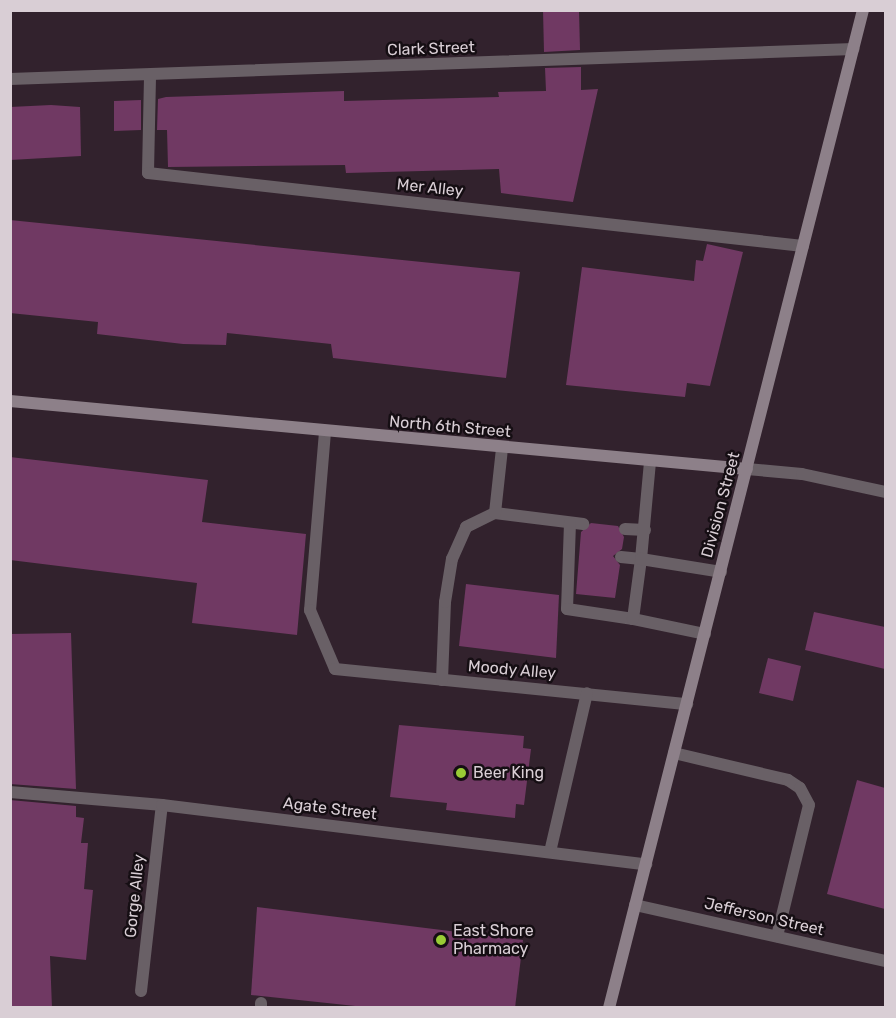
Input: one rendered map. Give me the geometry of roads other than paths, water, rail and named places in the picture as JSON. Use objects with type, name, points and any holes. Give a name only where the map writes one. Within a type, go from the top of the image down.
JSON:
[{"type":"main road","name":"Division Street","points":[[609,1008],[863,10]]},
{"type":"main road","name":"North 6th Street","points":[[10,401],[502,449],[747,469]]},
{"type":"street","name":"Clark Street","points":[[10,79],[150,76],[853,49]]},
{"type":"street","name":"Mer Alley","points":[[150,76],[148,173],[803,246]]},
{"type":"street","name":"Moody Alley","points":[[325,432],[310,610],[335,669],[687,704]]},
{"type":"street","points":[[495,513],[502,449]]},
{"type":"street","points":[[633,619],[645,530],[650,462]]},
{"type":"street","name":"North 6th Street","points":[[747,469],[802,474],[885,492]]},
{"type":"street","points":[[442,680],[445,602],[452,559],[466,528],[495,513],[576,524],[567,609],[633,619],[705,634]]},
{"type":"street","points":[[625,529],[645,530]]},
{"type":"street","points":[[621,557],[721,572]]},
{"type":"street","points":[[550,852],[587,693]]},
{"type":"street","points":[[674,753],[788,780],[800,788],[809,805],[777,936]]},
{"type":"street","name":"Agate Street","points":[[10,792],[162,805],[646,864]]},
{"type":"street","name":"Gorge Alley","points":[[141,991],[162,805]]},
{"type":"street","name":"Jefferson Street","points":[[635,904],[885,961]]},
{"type":"place","name":"Beer King","points":[[461,773]]},
{"type":"place","name":"East Shore Pharmacy","points":[[441,940]]}]
